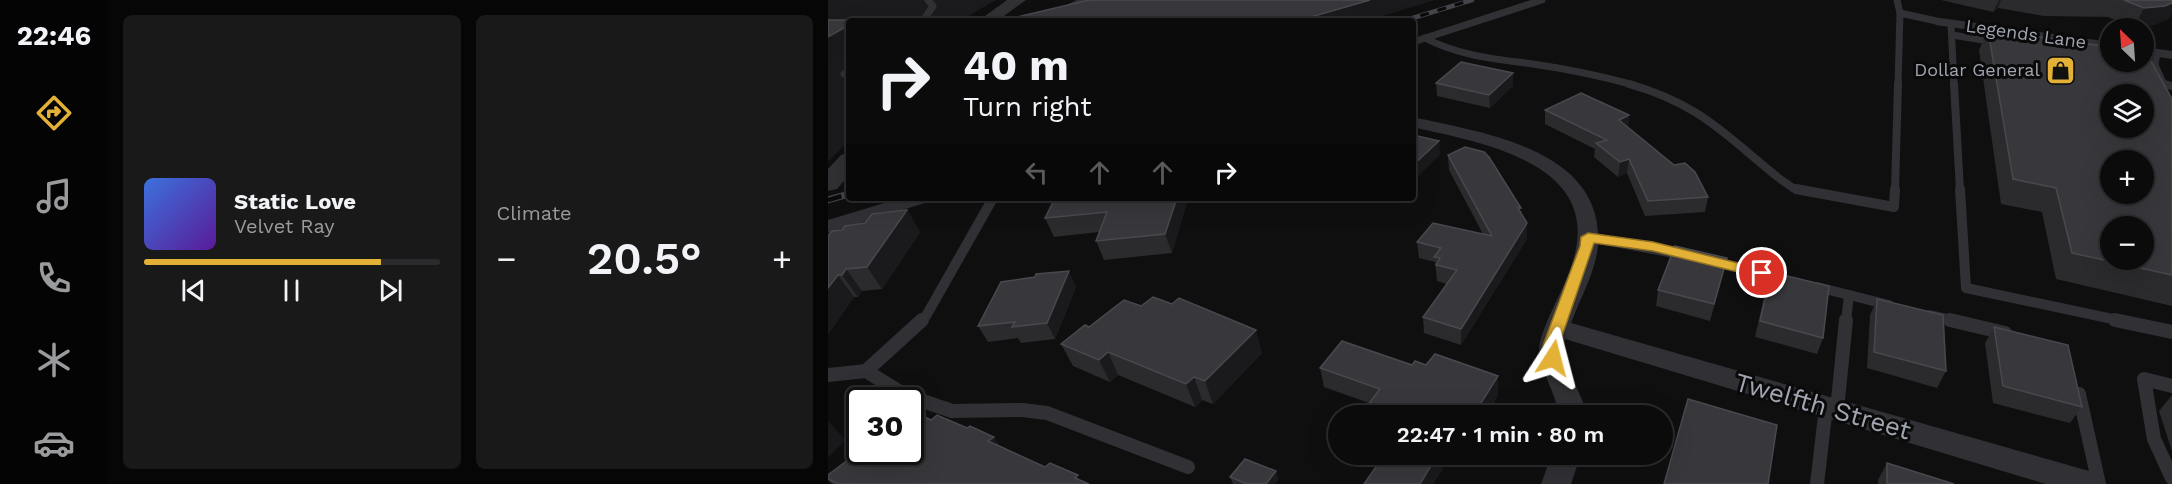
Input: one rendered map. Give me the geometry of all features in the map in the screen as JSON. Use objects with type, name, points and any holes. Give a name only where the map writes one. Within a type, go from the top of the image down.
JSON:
[{"type":"street","points":[[991,18],[1018,0]]},
{"type":"street","name":"Legends Lane","points":[[1948,27],[2100,45]]},
{"type":"street","points":[[1416,123],[1510,147],[1546,164],[1574,188],[1584,205],[1589,223],[1588,237],[1551,345],[1553,358],[1571,405]]},
{"type":"street","points":[[828,227],[911,201]]},
{"type":"street","name":"Twelfth Street","points":[[1558,328],[2089,484]]},
{"type":"street","points":[[1556,484],[1563,465]]},
{"type":"lane","points":[[925,18],[933,6],[928,0]]},
{"type":"lane","points":[[1050,18],[1084,0]]},
{"type":"lane","points":[[1416,41],[1542,0]]},
{"type":"lane","points":[[1425,38],[1444,48],[1469,55],[1625,81],[1653,90],[1710,120],[1778,179],[1793,188],[1894,207],[1900,13],[1897,0]]},
{"type":"lane","points":[[1900,13],[2008,44]]},
{"type":"lane","points":[[1948,27],[1966,288],[2172,332]]},
{"type":"lane","points":[[2157,56],[2172,98]]},
{"type":"lane","points":[[828,375],[866,371],[926,316],[991,201]]},
{"type":"lane","points":[[1588,237],[1653,247],[2022,337]]},
{"type":"lane","points":[[1817,484],[1832,409],[1849,295]]},
{"type":"lane","points":[[866,371],[906,396],[952,411],[1022,410],[1047,413],[1188,467]]},
{"type":"lane","points":[[2075,379],[2099,484]]},
{"type":"lane","points":[[2172,386],[2144,379],[2154,440],[2172,478]]},
{"type":"shaded area","points":[[828,0],[996,0],[965,18],[846,18],[846,143],[828,162]]},
{"type":"building","points":[[1089,0],[1370,0],[1307,18],[1013,18]]},
{"type":"building","points":[[2124,0],[2172,0],[2172,3],[2144,8]]},
{"type":"building","points":[[828,20],[846,20],[846,27],[828,37]]},
{"type":"building","points":[[1988,30],[2100,46],[2100,72],[2154,72],[2154,66],[2172,99],[2172,275],[2149,270],[2154,270],[2154,216],[2100,216],[2100,259],[2072,253],[2056,188],[2013,179]]},
{"type":"building","points":[[1461,62],[1513,73],[1489,95],[1436,83]]},
{"type":"building","points":[[1581,93],[1629,115],[1619,120],[1674,165],[1685,163],[1695,172],[1708,197],[1648,201],[1629,159],[1620,162],[1596,143],[1607,140],[1545,110]]},
{"type":"building","points":[[1416,136],[1439,141],[1416,162]]},
{"type":"building","points":[[1465,147],[1484,152],[1489,157],[1521,208],[1518,208],[1527,223],[1461,329],[1423,317],[1457,270],[1436,265],[1440,258],[1434,257],[1441,248],[1417,242],[1433,223],[1492,236],[1448,155]]},
{"type":"building","points":[[1054,201],[1176,201],[1165,234],[1096,241],[1107,212],[1045,218]]},
{"type":"building","points":[[907,210],[867,267],[846,269],[828,288],[828,236],[832,231],[865,223],[872,214]]},
{"type":"building","points":[[1675,246],[1727,258],[1714,304],[1658,290]]},
{"type":"building","points":[[1069,271],[1047,323],[1012,327],[1015,322],[978,326],[1001,282],[1035,277],[1036,274]]},
{"type":"building","points":[[1771,272],[1829,286],[1823,338],[1760,321]]},
{"type":"building","points":[[1153,297],[1172,304],[1179,298],[1256,330],[1205,381],[1194,377],[1186,384],[1108,352],[1099,360],[1061,344],[1085,325],[1089,327],[1124,300],[1141,306]]},
{"type":"building","points":[[1877,299],[1943,315],[1946,371],[1874,352]]},
{"type":"building","points":[[1994,327],[2068,345],[2082,407],[2003,386]]},
{"type":"building","points":[[1342,341],[1412,365],[1415,361],[1426,365],[1435,354],[1498,376],[1480,405],[1368,405],[1380,389],[1320,368]]},
{"type":"building","points":[[1688,399],[1777,425],[1768,484],[1664,484],[1669,465],[1673,465],[1673,452]]},
{"type":"building","points":[[937,415],[994,437],[988,441],[1045,467],[1050,463],[1078,475],[1075,478],[1089,484],[838,484],[828,479],[828,475],[846,462],[846,465],[924,465],[924,417],[931,420]]},
{"type":"building","points":[[1245,459],[1276,471],[1266,484],[1247,484],[1230,477]]},
{"type":"building","points":[[1887,463],[1954,484],[1887,484]]},
{"type":"building","points":[[1377,465],[1431,465],[1420,484],[1364,484]]},
{"type":"railway","points":[[1413,18],[1472,0]]},
{"type":"railway","points":[[828,200],[846,195]]},
{"type":"place","name":"Dollar General","points":[[2061,70]]},
{"type":"route","points":[[1553,358],[1551,345],[1587,246],[1588,237],[1653,247],[1762,273]]}]
